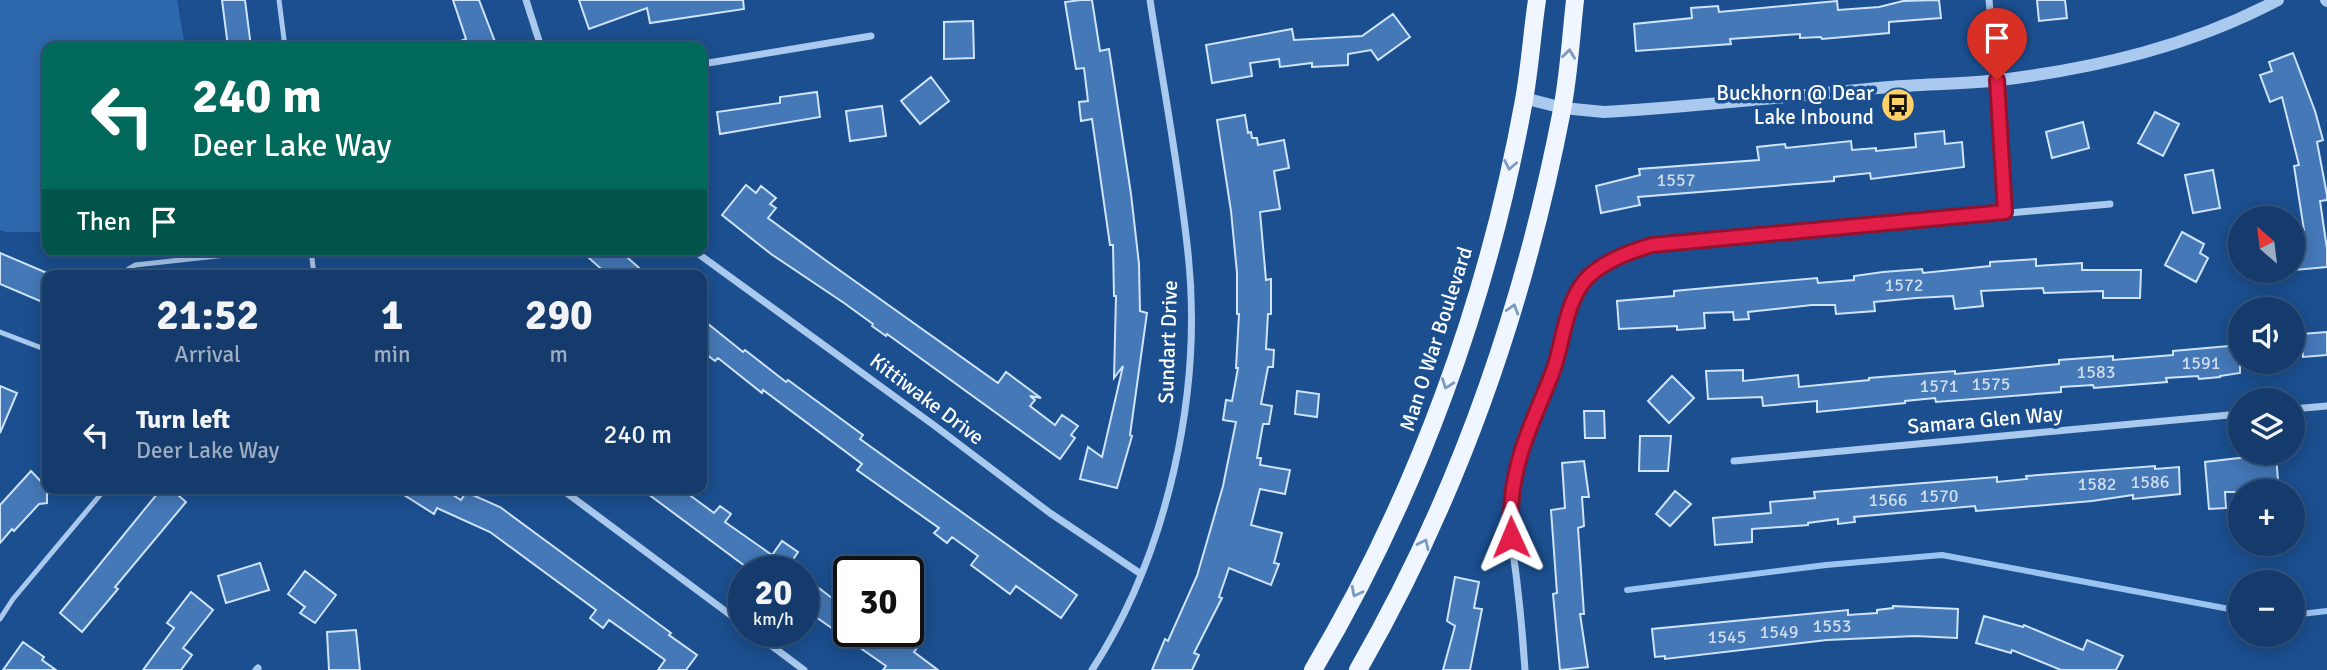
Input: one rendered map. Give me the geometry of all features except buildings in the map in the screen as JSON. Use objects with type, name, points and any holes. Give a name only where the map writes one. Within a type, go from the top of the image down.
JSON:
[{"type":"main road","name":"Man O War Boulevard","points":[[1313,670],[1376,553],[1420,460],[1470,321],[1496,231],[1524,99],[1536,0]]},
{"type":"main road","points":[[1358,670],[1414,565],[1445,499],[1485,399],[1524,275],[1563,108],[1575,0]]},
{"type":"street","points":[[526,0],[539,42]]},
{"type":"street","name":"Sundart Drive","points":[[1091,670],[1121,622],[1165,505],[1180,439],[1187,386],[1190,341],[1188,253],[1150,0]]},
{"type":"street","points":[[1989,0],[2005,212]]},
{"type":"street","points":[[1524,99],[1563,108],[1604,112],[1630,111],[1896,86],[1997,80],[2076,69],[2161,49],[2244,17],[2278,0]]},
{"type":"street","points":[[707,63],[870,36]]},
{"type":"street","points":[[1525,670],[1511,537],[1510,508],[1514,481],[1533,420],[1553,369],[1571,307],[1577,292],[1588,277],[1626,253],[1652,245],[2110,204]]},
{"type":"street","name":"Kittiwake Drive","points":[[701,256],[1050,513],[1141,574]]},
{"type":"street","points":[[2305,408],[2327,406]]},
{"type":"street","name":"Samara Glen Way","points":[[1734,461],[2228,415]]},
{"type":"street","points":[[568,494],[728,613]]},
{"type":"street","points":[[773,647],[804,670]]},
{"type":"lane","points":[[279,0],[284,42]]},
{"type":"lane","points":[[127,270],[135,265],[218,256]]},
{"type":"lane","points":[[0,332],[42,348]]},
{"type":"lane","points":[[0,619],[13,599],[101,494]]},
{"type":"shaded area","points":[[0,0],[177,0],[184,42],[42,42],[42,232],[0,230]]},
{"type":"waterway","points":[[1627,590],[1826,565],[1942,555],[2228,609]]},
{"type":"waterway","points":[[2305,614],[2327,611]]},
{"type":"place","name":"Buckhorn @ Dear Lake Inbound","points":[[1898,105]]},
{"type":"route","points":[[1511,537],[1510,508],[1520,459],[1553,369],[1571,307],[1577,292],[1588,277],[1626,253],[1652,245],[2005,212],[1997,80]]}]
